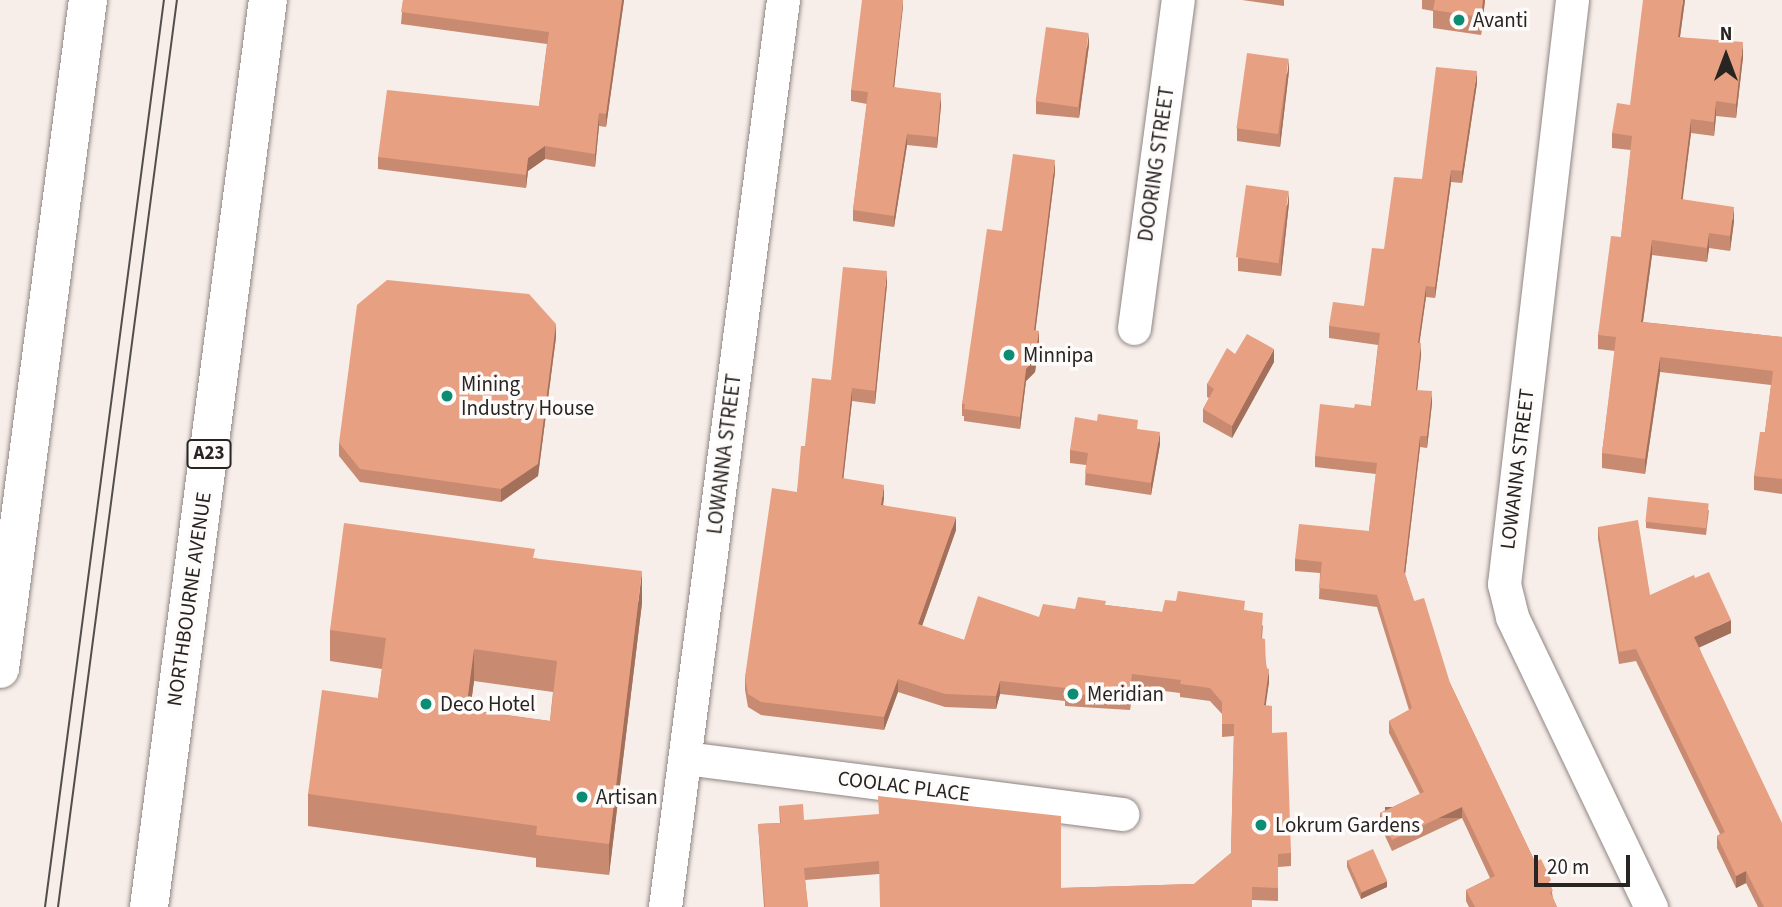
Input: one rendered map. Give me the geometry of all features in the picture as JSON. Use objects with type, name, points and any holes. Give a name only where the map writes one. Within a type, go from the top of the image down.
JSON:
[{"type":"highway","points":[[0,669],[88,0]]},
{"type":"highway","name":"NORTHBOURNE AVENUE","points":[[149,907],[268,0]]},
{"type":"street","name":"LOWANNA STREET","points":[[665,907],[783,0]]},
{"type":"street","name":"DOORING STREET","points":[[1134,328],[1178,0]]},
{"type":"street","name":"LOWANNA STREET","points":[[1572,0],[1504,584],[1512,617],[1651,907]]},
{"type":"street","name":"COOLAC PLACE","points":[[685,758],[1122,814]]},
{"type":"building","points":[[403,0],[622,0],[606,114],[599,113],[595,154],[545,146],[528,158],[526,175],[378,157],[387,90],[539,106],[549,32],[401,12]]},
{"type":"building","points":[[862,0],[903,0],[893,87],[941,93],[937,137],[907,134],[894,216],[853,210],[868,92],[851,90]]},
{"type":"building","points":[[1435,0],[1483,0],[1481,17],[1433,10]]},
{"type":"building","points":[[1643,0],[1683,0],[1678,37],[1743,42],[1736,104],[1716,101],[1714,122],[1691,119],[1681,199],[1734,207],[1730,236],[1709,233],[1707,248],[1652,240],[1641,322],[1782,337],[1782,479],[1754,476],[1760,432],[1765,432],[1773,371],[1660,357],[1645,459],[1602,453],[1616,337],[1598,335],[1611,236],[1621,237],[1632,136],[1612,133],[1617,103],[1630,105]]},
{"type":"building","points":[[1046,27],[1089,33],[1078,107],[1036,101]]},
{"type":"building","points":[[1247,53],[1289,59],[1278,134],[1236,128]]},
{"type":"building","points":[[1436,67],[1477,71],[1462,171],[1451,170],[1435,287],[1426,286],[1418,343],[1421,343],[1416,390],[1432,391],[1427,436],[1420,436],[1404,571],[1414,601],[1424,598],[1450,683],[1535,862],[1541,859],[1551,880],[1549,882],[1553,891],[1550,892],[1557,907],[1475,907],[1466,890],[1495,876],[1462,807],[1392,840],[1380,813],[1424,792],[1389,721],[1412,708],[1377,595],[1319,588],[1322,562],[1295,559],[1299,524],[1369,531],[1377,463],[1315,456],[1320,404],[1354,408],[1355,404],[1371,406],[1380,333],[1329,326],[1333,302],[1364,306],[1372,248],[1384,249],[1394,177],[1422,179]]},
{"type":"building","points":[[1013,154],[1055,160],[1034,330],[1039,331],[1035,359],[1026,369],[1020,417],[964,409],[965,404],[962,404],[987,229],[1002,231]]},
{"type":"building","points":[[1246,185],[1289,191],[1278,263],[1236,257]]},
{"type":"building","points":[[843,267],[887,271],[875,391],[852,388],[842,478],[884,485],[881,505],[956,517],[918,624],[964,640],[978,596],[1039,617],[1043,604],[1075,609],[1078,597],[1106,601],[1105,605],[1162,612],[1165,600],[1176,601],[1178,591],[1245,601],[1244,610],[1263,613],[1261,638],[1265,639],[1266,668],[1269,669],[1264,705],[1272,706],[1272,733],[1287,732],[1291,853],[1278,854],[1278,888],[1252,887],[1252,907],[880,907],[879,861],[804,868],[808,907],[765,907],[758,824],[781,823],[779,806],[803,804],[804,820],[879,814],[878,796],[1061,816],[1061,888],[1194,884],[1231,853],[1234,724],[1222,724],[1222,702],[1210,688],[1180,684],[1181,680],[1132,674],[1130,698],[1065,693],[1066,688],[1000,681],[996,696],[945,694],[898,679],[884,717],[761,702],[748,694],[745,677],[772,488],[797,492],[812,378],[831,380]]},
{"type":"building","name":"Mining Industry House","points":[[387,280],[529,294],[556,324],[538,464],[501,489],[360,469],[339,443],[357,305]]},
{"type":"building","points":[[1247,334],[1274,349],[1232,426],[1203,409],[1214,389],[1207,384],[1227,348],[1235,354]]},
{"type":"building","points":[[1098,414],[1138,420],[1137,429],[1160,432],[1151,483],[1085,473],[1088,453],[1070,450],[1075,417],[1097,421]]},
{"type":"building","points":[[1648,497],[1709,503],[1706,528],[1645,522]]},
{"type":"building","points":[[1638,520],[1650,595],[1694,575],[1695,578],[1709,572],[1731,620],[1694,637],[1782,823],[1782,907],[1764,907],[1746,871],[1736,876],[1717,836],[1725,832],[1636,649],[1619,652],[1598,527]]},
{"type":"building","points":[[344,523],[535,549],[533,558],[642,571],[609,844],[536,835],[537,826],[308,794],[322,690],[378,698],[386,638],[330,630]],"holes":[[[474,649],[557,661],[550,721],[466,710]]]},
{"type":"building","points":[[1373,849],[1387,881],[1362,892],[1347,860]]},
{"type":"tram line","points":[[45,907],[164,0]]},
{"type":"tram line","points":[[58,907],[177,0]]},
{"type":"place","name":"Avanti","points":[[1459,20]]},
{"type":"place","name":"Minnipa","points":[[1009,355]]},
{"type":"place","name":"Mining Industry House","points":[[447,396]]},
{"type":"place","name":"Meridian","points":[[1073,694]]},
{"type":"place","name":"Deco Hotel","points":[[426,704]]},
{"type":"place","name":"Artisan","points":[[582,797]]},
{"type":"place","name":"Lokrum Gardens","points":[[1261,825]]}]
